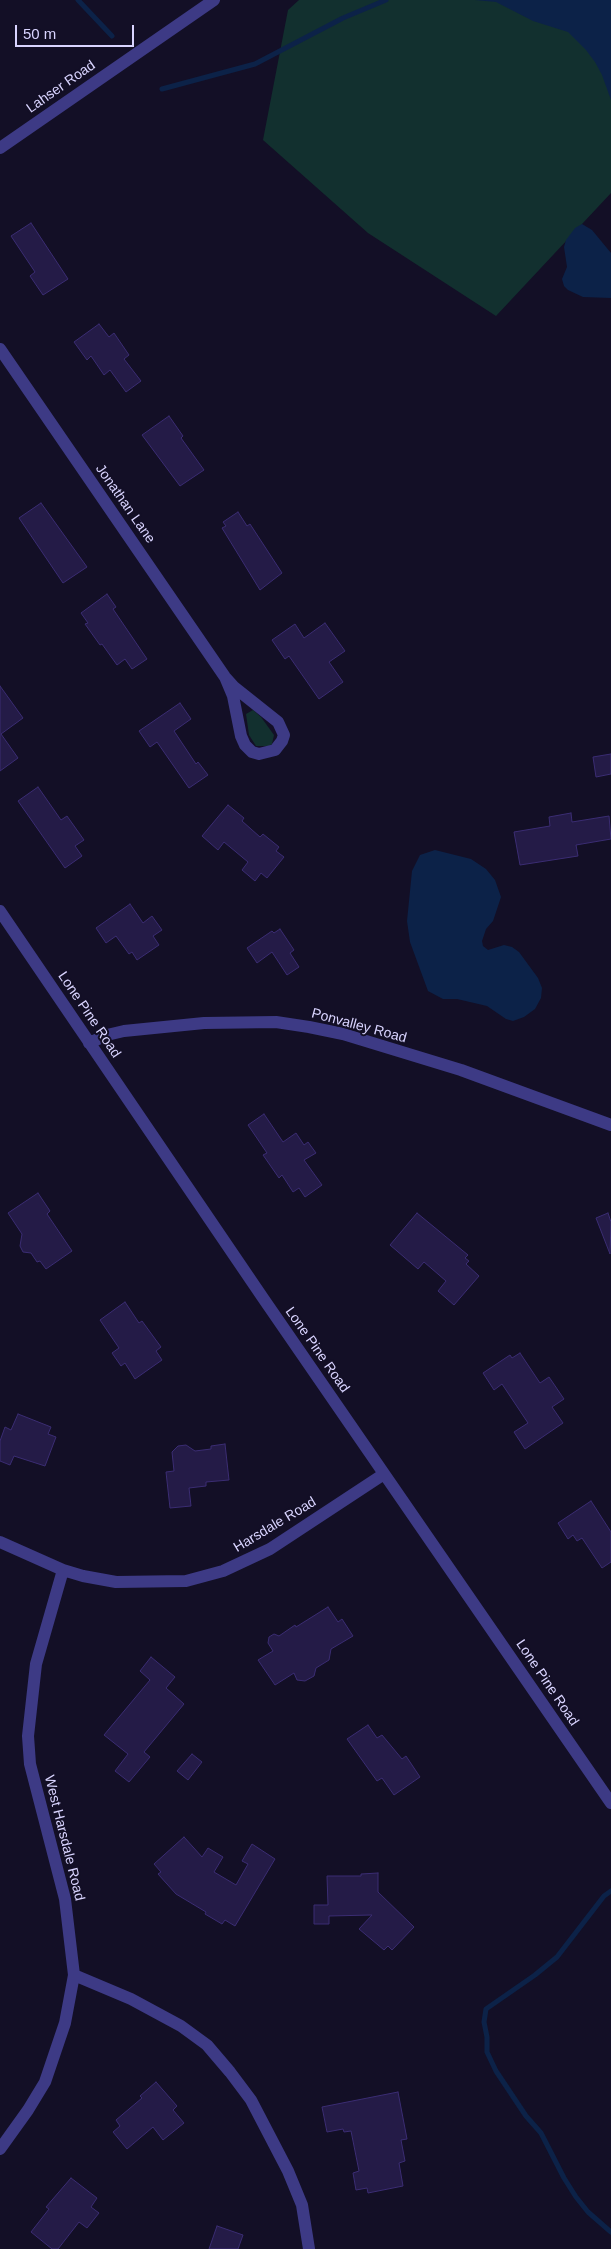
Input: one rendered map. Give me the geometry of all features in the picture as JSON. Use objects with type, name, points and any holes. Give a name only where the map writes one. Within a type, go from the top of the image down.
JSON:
[{"type":"street","name":"Lahser Road","points":[[0,148],[214,0]]},
{"type":"street","name":"Jonathan Lane","points":[[0,349],[225,676],[234,687],[278,722],[284,735],[275,750],[259,754],[252,752],[245,745],[241,736],[233,696],[225,676]]},
{"type":"street","name":"Lone Pine Road","points":[[0,911],[611,1803]]},
{"type":"street","name":"Ponvalley Road","points":[[89,1043],[106,1035],[124,1031],[204,1023],[276,1022],[309,1027],[343,1034],[461,1070],[611,1125]]},
{"type":"street","name":"Harsdale Road","points":[[0,1542],[64,1570],[116,1582],[153,1583],[186,1581],[223,1571],[270,1549],[384,1474]]},
{"type":"street","name":"West Harsdale Road","points":[[0,2149],[45,2082],[65,2023],[74,1975],[65,1899],[30,1764],[28,1736],[36,1664],[64,1570]]},
{"type":"street","points":[[74,1975],[131,1999],[181,2026],[207,2045],[251,2100],[288,2171],[302,2205],[309,2249]]},
{"type":"green space","points":[[299,0],[586,0],[611,39],[611,193],[496,316],[368,233],[263,140],[288,10]]},
{"type":"green space","points":[[253,710],[261,717],[274,735],[272,744],[269,746],[256,746],[249,735],[246,714]]},
{"type":"water","points":[[475,0],[611,0],[611,100],[595,62],[568,32],[533,21],[496,2]]},
{"type":"water","points":[[582,224],[592,230],[611,253],[611,298],[583,297],[564,286],[562,279],[567,267],[564,247],[566,240],[575,228]]},
{"type":"water","points":[[435,850],[471,859],[486,869],[495,880],[501,897],[493,921],[486,929],[482,941],[483,946],[488,950],[504,945],[512,947],[519,952],[538,978],[542,988],[541,998],[535,1009],[524,1017],[513,1021],[506,1019],[487,1006],[457,999],[443,999],[428,991],[410,942],[407,921],[412,871],[420,855]]},
{"type":"building","points":[[31,223],[68,279],[43,295],[30,276],[35,272],[11,236]]},
{"type":"building","points":[[99,324],[109,337],[114,333],[129,355],[124,359],[141,381],[126,392],[110,370],[104,375],[91,356],[87,360],[74,342]]},
{"type":"building","points":[[169,416],[183,436],[181,438],[204,470],[180,486],[142,435]]},
{"type":"building","points":[[41,503],[87,567],[63,583],[19,518]]},
{"type":"building","points":[[238,512],[247,526],[250,524],[282,573],[260,590],[222,528],[226,526],[223,522]]},
{"type":"building","points":[[107,594],[116,607],[113,609],[147,659],[132,669],[125,659],[117,665],[85,624],[88,623],[81,613]]},
{"type":"building","points":[[325,623],[345,651],[329,662],[343,682],[319,699],[289,656],[285,659],[272,640],[295,624],[304,638]]},
{"type":"building","points":[[0,686],[23,718],[1,734],[18,758],[0,771]]},
{"type":"building","points":[[180,703],[191,719],[174,731],[196,764],[198,762],[208,775],[189,788],[157,742],[150,747],[139,731]]},
{"type":"building","points":[[611,754],[611,774],[596,777],[593,757]]},
{"type":"building","points":[[38,787],[61,820],[67,816],[84,840],[75,846],[82,856],[65,868],[18,801]]},
{"type":"building","points":[[228,805],[244,818],[242,821],[260,837],[263,834],[279,847],[276,851],[284,857],[267,878],[261,873],[255,881],[242,870],[248,862],[224,842],[218,850],[202,836]]},
{"type":"building","points":[[571,813],[572,822],[609,816],[611,839],[576,845],[578,856],[520,865],[514,832],[550,826],[549,817]]},
{"type":"building","points":[[130,904],[143,923],[152,916],[162,930],[153,936],[159,945],[137,960],[132,952],[129,954],[116,936],[106,943],[96,928]]},
{"type":"building","points":[[280,929],[294,950],[290,953],[299,967],[287,975],[272,952],[257,963],[247,948],[272,931],[274,933]]},
{"type":"building","points":[[264,1114],[283,1142],[296,1133],[304,1145],[308,1142],[316,1153],[304,1160],[322,1185],[305,1197],[299,1188],[293,1192],[282,1175],[279,1178],[263,1155],[267,1153],[248,1125]]},
{"type":"building","points":[[38,1193],[50,1211],[47,1214],[72,1251],[46,1269],[40,1261],[37,1262],[31,1253],[23,1252],[20,1246],[22,1234],[8,1213]]},
{"type":"building","points":[[417,1213],[468,1255],[465,1258],[469,1261],[466,1264],[479,1276],[454,1305],[438,1291],[446,1281],[424,1262],[418,1269],[390,1245]]},
{"type":"building","points":[[608,1213],[611,1222],[610,1254],[596,1218]]},
{"type":"building","points":[[125,1302],[139,1323],[142,1321],[161,1347],[156,1351],[162,1360],[135,1379],[125,1363],[121,1366],[112,1353],[119,1348],[100,1320]]},
{"type":"building","points":[[520,1353],[540,1383],[549,1377],[564,1399],[552,1407],[563,1423],[525,1449],[514,1432],[528,1423],[502,1384],[494,1390],[483,1373],[510,1355],[512,1358]]},
{"type":"building","points":[[18,1414],[51,1427],[48,1434],[56,1437],[45,1466],[14,1456],[10,1465],[0,1461],[0,1441],[5,1427],[11,1430]]},
{"type":"building","points":[[225,1444],[229,1480],[206,1482],[206,1486],[189,1488],[191,1506],[170,1508],[166,1472],[174,1471],[172,1452],[178,1446],[186,1445],[195,1451],[211,1449],[211,1446]]},
{"type":"building","points":[[591,1501],[611,1532],[611,1562],[602,1568],[582,1538],[577,1541],[573,1535],[568,1539],[558,1523]]},
{"type":"building","points":[[328,1607],[338,1622],[342,1619],[353,1636],[331,1649],[329,1660],[316,1668],[314,1676],[305,1681],[297,1680],[294,1673],[275,1685],[258,1660],[273,1651],[268,1643],[269,1637],[274,1634],[279,1636]]},
{"type":"building","points":[[151,1657],[175,1677],[166,1688],[184,1704],[144,1752],[150,1757],[129,1782],[115,1771],[128,1754],[104,1735],[150,1680],[140,1671]]},
{"type":"building","points":[[368,1725],[377,1738],[382,1735],[402,1759],[406,1756],[420,1777],[394,1795],[382,1778],[377,1781],[347,1739]]},
{"type":"building","points":[[192,1754],[202,1762],[188,1780],[177,1771]]},
{"type":"building","points":[[184,1837],[202,1857],[208,1848],[223,1857],[214,1872],[236,1885],[248,1864],[242,1861],[252,1844],[275,1859],[235,1926],[225,1920],[222,1924],[205,1914],[206,1912],[176,1894],[158,1874],[161,1872],[154,1864]]},
{"type":"building","points":[[378,1873],[378,1892],[414,1927],[392,1950],[388,1946],[384,1950],[359,1929],[372,1915],[329,1916],[329,1924],[314,1924],[314,1905],[328,1905],[327,1876],[361,1876],[361,1874]]},
{"type":"building","points":[[156,2082],[177,2106],[173,2110],[184,2123],[163,2140],[153,2127],[127,2149],[113,2132],[120,2126],[116,2120],[142,2098],[140,2096]]},
{"type":"building","points":[[398,2092],[407,2139],[401,2140],[405,2161],[399,2163],[403,2186],[368,2193],[367,2188],[356,2190],[353,2173],[359,2171],[351,2131],[344,2132],[343,2129],[327,2132],[322,2107]]},
{"type":"building","points":[[71,2178],[97,2198],[91,2207],[99,2213],[87,2228],[79,2222],[58,2249],[52,2249],[31,2232],[49,2209],[46,2207]]},
{"type":"building","points":[[217,2226],[243,2235],[238,2249],[209,2249]]},
{"type":"waterway","points":[[78,0],[112,36]]},
{"type":"waterway","points":[[162,89],[255,64],[343,18],[386,0]]},
{"type":"waterway","points":[[611,1891],[604,1896],[557,1957],[535,1975],[486,2009],[484,2022],[487,2052],[496,2071],[526,2116],[541,2133],[576,2197],[588,2212],[611,2232]]}]
